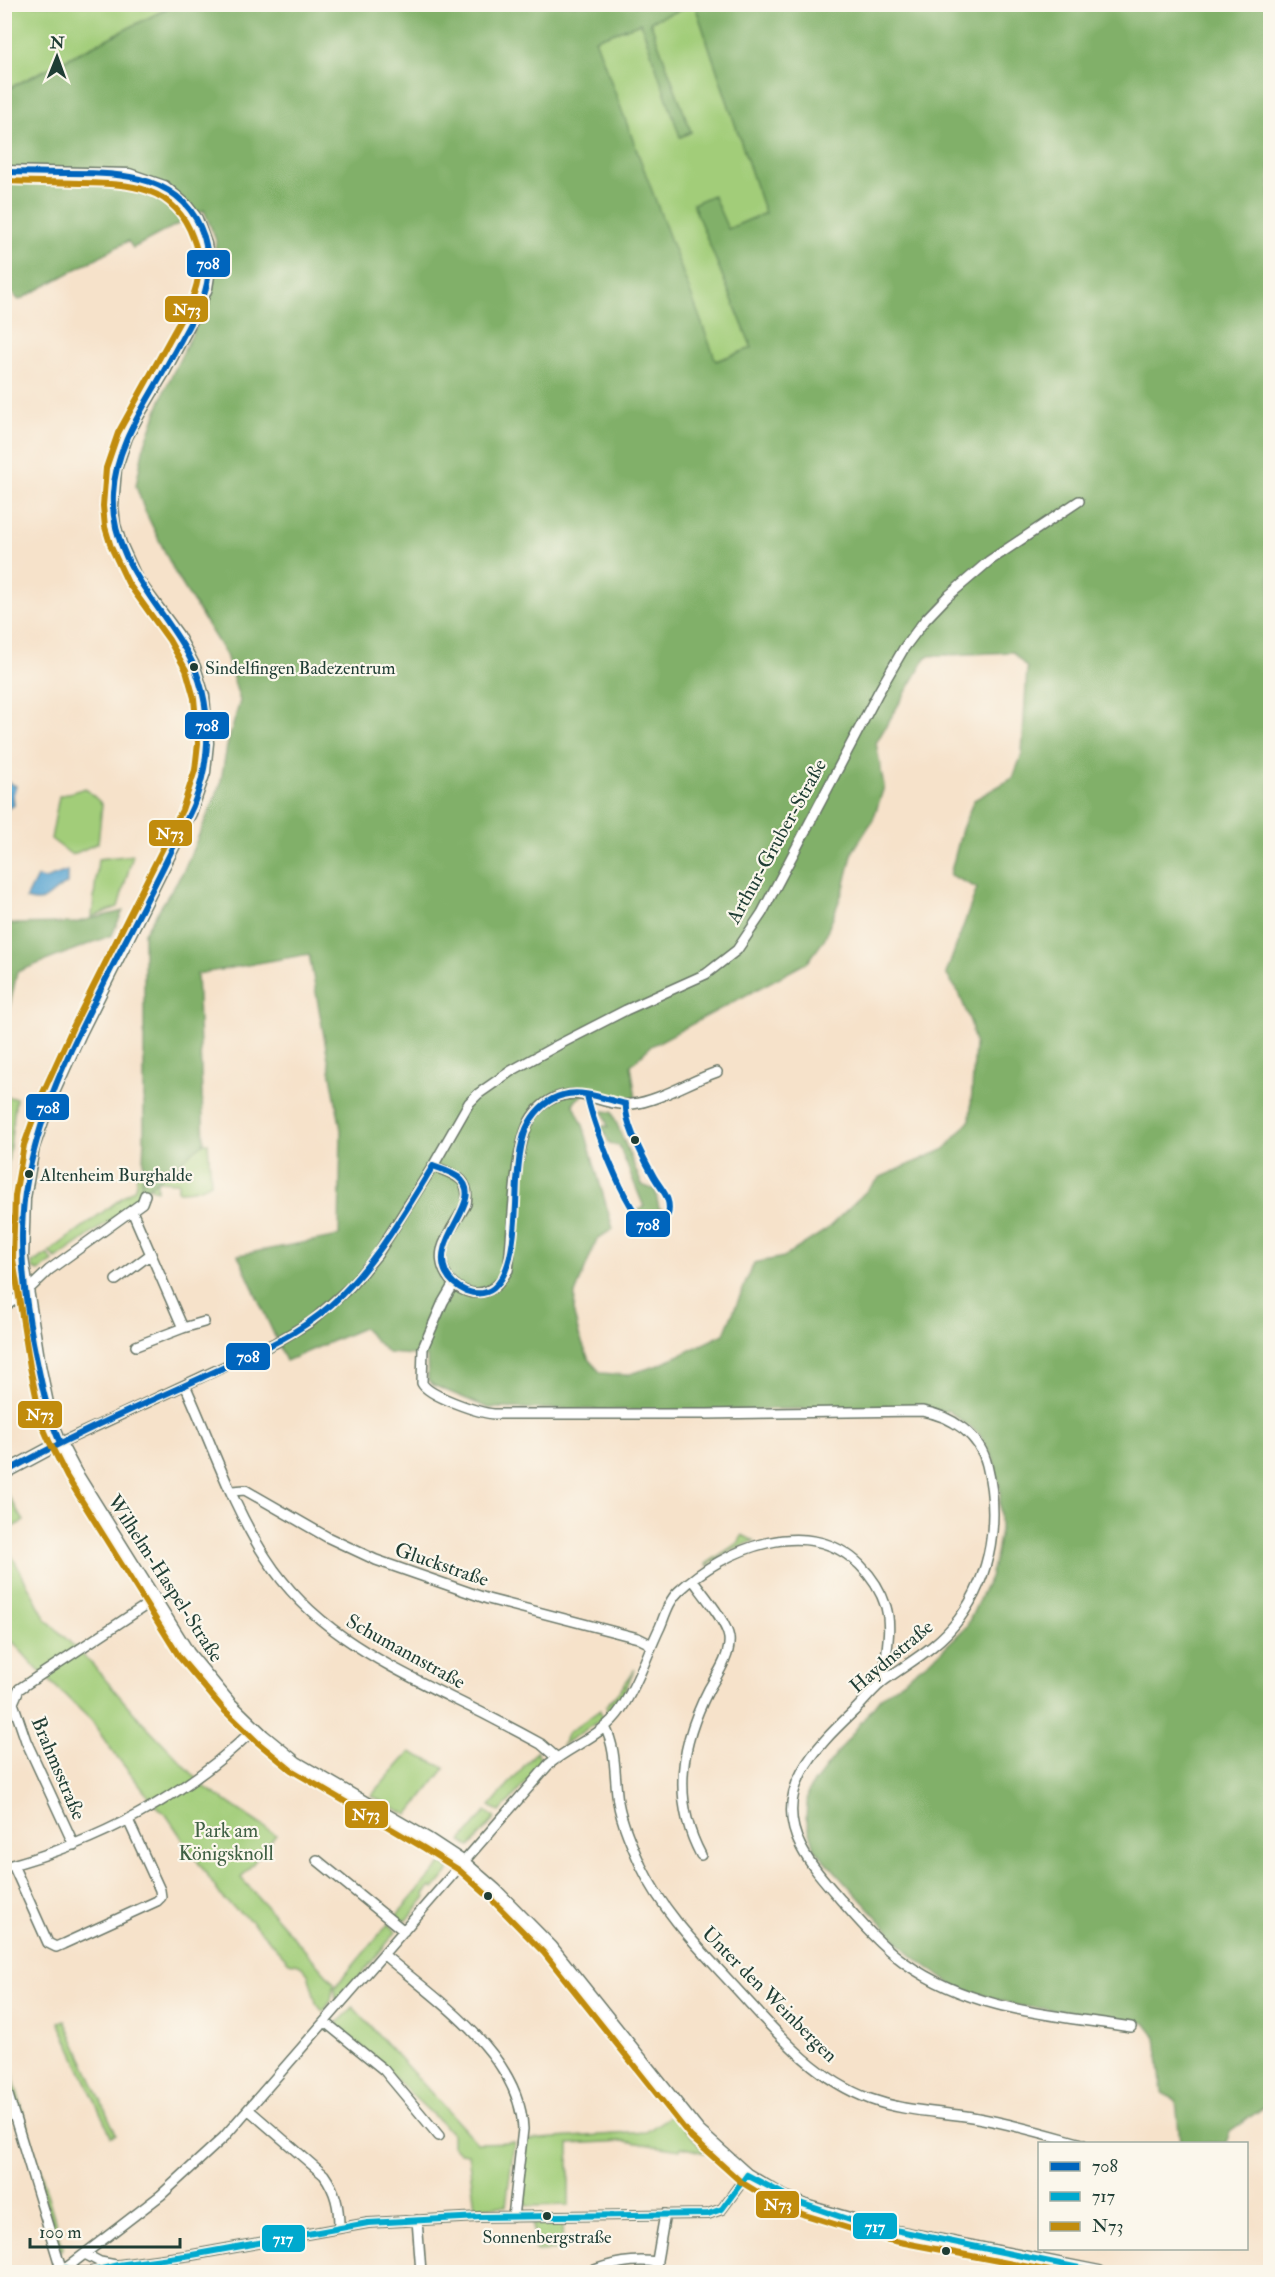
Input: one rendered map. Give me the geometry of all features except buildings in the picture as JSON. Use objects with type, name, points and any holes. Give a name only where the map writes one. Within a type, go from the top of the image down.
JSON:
[{"type":"street","name":"Wilhelm-Haspel-Straße","points":[[4,171],[129,175],[164,187],[186,206],[196,219],[206,244],[209,269],[206,288],[199,305],[126,437],[115,469],[112,496],[114,525],[128,563],[142,588],[186,649],[194,667],[203,696],[207,726],[206,762],[190,813],[80,1033],[39,1127],[28,1168],[22,1234],[26,1292],[51,1423],[60,1443],[188,1653],[230,1704],[296,1763],[412,1829],[464,1863],[528,1921],[698,2131],[747,2175],[784,2197],[847,2219],[1062,2269],[1099,2272]]},
{"type":"street","name":"Arthur-Gruber-Straße","points":[[4,1473],[60,1443],[275,1343],[312,1321],[350,1287],[377,1255],[433,1166],[469,1103],[490,1084],[626,1010],[706,974],[737,950],[762,913],[904,648],[947,597],[989,561],[1079,501]]},
{"type":"street","points":[[433,1166],[456,1175],[467,1187],[466,1204],[442,1250],[443,1269],[453,1285],[465,1290],[484,1291],[497,1285],[508,1270],[522,1147],[531,1118],[541,1106],[563,1095],[574,1094],[626,1104],[640,1103],[717,1072]]},
{"type":"street","points":[[4,1307],[26,1292],[49,1270],[132,1211],[142,1203],[145,1195]]},
{"type":"street","points":[[132,1211],[183,1328]]},
{"type":"street","points":[[116,1280],[151,1254]]},
{"type":"street","name":"Haydnstraße","points":[[453,1285],[423,1348],[422,1383],[428,1390],[478,1412],[707,1414],[922,1411],[940,1415],[965,1430],[983,1450],[992,1488],[994,1530],[989,1554],[969,1603],[959,1619],[930,1650],[885,1680],[830,1733],[797,1779],[793,1791],[792,1817],[801,1847],[850,1910],[896,1956],[944,1986],[1015,2010],[1131,2028]]},
{"type":"street","points":[[136,1346],[204,1322]]},
{"type":"street","name":"Schumannstraße","points":[[185,1385],[259,1546],[288,1590],[336,1634],[374,1658],[541,1744],[557,1758]]},
{"type":"street","name":"Gluckstraße","points":[[232,1491],[245,1490],[327,1538],[376,1560],[488,1599],[638,1638],[652,1645]]},
{"type":"street","points":[[63,2271],[186,2173],[225,2137],[557,1758],[605,1727],[620,1712],[631,1693],[674,1596],[693,1580],[732,1554],[762,1544],[790,1540],[810,1541],[841,1550],[866,1572],[878,1588],[886,1609],[888,1633],[885,1680]]},
{"type":"street","points":[[693,1580],[717,1615],[729,1638],[729,1646],[722,1665],[697,1714],[684,1770],[682,1801],[691,1835],[701,1855]]},
{"type":"street","name":"Brahmsstraße","points":[[74,1845],[26,1741],[13,1703],[15,1696],[19,1689],[154,1600]]},
{"type":"street","name":"Unter den Weinbergen","points":[[605,1727],[611,1739],[615,1783],[622,1817],[642,1868],[660,1899],[684,1932],[809,2063],[842,2087],[893,2106],[917,2112],[971,2116],[1074,2142]]},
{"type":"street","points":[[128,1820],[160,1890],[161,1897],[157,1901],[56,1947],[48,1943],[9,1866],[74,1845],[128,1820],[213,1766],[255,1728]]},
{"type":"street","points":[[317,1860],[404,1931]]},
{"type":"street","points":[[384,1955],[474,2034],[505,2072],[517,2095],[523,2115],[523,2129],[513,2217]]},
{"type":"street","points":[[324,2022],[384,2070],[439,2136]]},
{"type":"street","points":[[4,2082],[63,2271]]},
{"type":"street","points":[[249,2110],[324,2175],[337,2197],[339,2227]]},
{"type":"street","points":[[63,2271],[90,2272],[118,2265],[192,2255],[339,2227],[417,2220],[717,2212],[731,2199],[747,2175]]},
{"type":"street","points":[[655,2272],[665,2214]]},
{"type":"street","points":[[417,2220],[422,2272]]},
{"type":"street","points":[[85,2254],[99,2262],[118,2265]]},
{"type":"street","points":[[589,2272],[622,2261],[657,2262]]},
{"type":"green space","points":[[4,5],[174,5],[5,90]]},
{"type":"green space","points":[[174,5],[695,5],[1270,5],[1270,2103],[1230,2131],[1226,2142],[1180,2142],[1176,2100],[1162,2093],[1156,2037],[1145,2023],[1105,2015],[1018,2006],[954,1986],[911,1955],[815,1849],[806,1818],[808,1791],[880,1698],[938,1654],[966,1627],[990,1577],[1000,1529],[1000,1489],[993,1458],[979,1434],[947,1410],[945,1412],[919,1407],[670,1411],[488,1408],[433,1385],[428,1380],[427,1356],[388,1353],[363,1328],[286,1361],[238,1255],[339,1236],[341,1130],[309,954],[197,974],[204,1143],[150,1186],[133,1204],[142,1183],[144,1138],[144,933],[183,872],[220,786],[227,746],[240,701],[226,655],[175,573],[144,509],[136,486],[143,450],[165,389],[212,294],[216,240],[204,210],[133,248],[128,241],[19,300],[5,287],[4,91]],"holes":[[[695,5],[765,213],[728,229],[713,195],[693,204],[752,348],[716,361],[595,39],[641,23],[680,137],[691,132],[650,21]],[[1013,652],[1027,668],[1022,754],[1013,778],[974,800],[962,829],[950,875],[977,888],[946,974],[959,993],[971,1024],[975,1045],[970,1120],[945,1149],[881,1177],[826,1230],[784,1257],[754,1263],[724,1334],[659,1365],[627,1375],[601,1373],[589,1360],[579,1335],[574,1314],[575,1294],[597,1239],[613,1229],[583,1125],[573,1103],[588,1090],[621,1099],[636,1099],[631,1065],[651,1046],[808,962],[824,940],[844,888],[853,851],[873,820],[884,787],[876,743],[927,656]]]},
{"type":"green space","points":[[695,5],[765,213],[728,229],[693,204],[752,348],[715,361],[595,39],[641,23],[681,137],[691,132],[650,21]]},
{"type":"green space","points":[[85,788],[102,804],[98,843],[72,855],[51,839],[59,796]]},
{"type":"green space","points":[[133,855],[118,907],[92,917],[98,859]]},
{"type":"green space","points":[[123,911],[112,935],[17,972],[9,1010],[5,1004],[5,924],[74,923]]},
{"type":"green space","points":[[4,1097],[16,1098],[5,1188]]},
{"type":"green space","points":[[603,1111],[612,1112],[642,1185],[655,1190],[659,1208],[665,1211],[659,1219],[645,1221],[637,1211],[644,1207],[619,1146],[609,1143],[601,1125],[608,1127]]},
{"type":"green space","points":[[204,1143],[208,1143],[211,1183],[195,1190],[178,1191],[178,1182],[157,1181],[157,1190],[151,1188],[150,1186]]},
{"type":"green space","points":[[138,1170],[142,1170],[141,1184],[133,1204],[56,1259],[49,1252],[135,1188]]},
{"type":"green space","points":[[10,1235],[12,1275],[5,1294],[4,1237]]},
{"type":"green space","points":[[47,1254],[53,1261],[39,1271],[33,1269],[32,1263]]},
{"type":"green space","points":[[7,1494],[24,1521],[5,1531],[5,1495]]},
{"type":"green space","points":[[742,1535],[754,1541],[733,1549],[707,1566],[706,1564],[739,1542]]},
{"type":"green space","name":"Park am Königsknoll","points":[[5,1543],[46,1619],[91,1663],[134,1713],[205,1787],[276,1835],[241,1878],[334,1983],[331,2001],[323,2012],[316,2003],[308,1974],[299,1964],[289,1962],[251,1921],[223,1899],[167,1816],[151,1800],[92,1721],[36,1668],[13,1642],[5,1645]]},
{"type":"green space","points":[[635,1669],[620,1702],[608,1716],[606,1706]]},
{"type":"green space","points":[[600,1710],[602,1719],[562,1745],[568,1733]]},
{"type":"green space","points":[[537,1751],[541,1760],[540,1766],[500,1812],[490,1806]]},
{"type":"green space","points":[[410,1752],[445,1768],[408,1815],[371,1796]]},
{"type":"green space","points":[[486,1811],[495,1818],[470,1847],[461,1841]]},
{"type":"green space","points":[[442,1863],[450,1870],[434,1889],[431,1887],[424,1894],[426,1897],[406,1921],[394,1918]]},
{"type":"green space","points":[[389,1923],[396,1932],[339,2002],[336,2000],[335,1987]]},
{"type":"green space","points":[[5,1992],[8,2044],[15,2084],[63,2248],[60,2251],[10,2086],[5,2056]]},
{"type":"green space","points":[[353,2007],[477,2143],[514,2142],[506,2206],[475,2207],[468,2154],[460,2153],[452,2146],[452,2134],[376,2059],[336,2025]]},
{"type":"green space","points":[[65,2020],[116,2134],[111,2136],[59,2022]]},
{"type":"green space","points":[[673,2114],[705,2153],[681,2147],[680,2150],[625,2141],[569,2144],[569,2205],[528,2206],[521,2202],[526,2140],[646,2132]]},
{"type":"green space","points":[[562,2223],[563,2250],[535,2251],[533,2224]]},
{"type":"water","points":[[5,781],[16,786],[13,794],[14,805],[8,808],[5,815]]},
{"type":"water","points":[[67,871],[67,884],[40,901],[26,899],[37,877],[45,879]]},
{"type":"transit line","name":"708","points":[[4,172],[110,174],[149,182],[167,190],[182,201],[195,216],[204,237],[208,261],[207,284],[202,300],[130,432],[118,462],[113,494],[118,536],[126,555],[135,574],[182,644],[200,682],[207,724],[204,766],[193,806],[67,1057],[46,1110],[30,1165],[25,1193],[22,1249],[27,1305],[44,1393],[60,1443]]},
{"type":"transit line","name":"N73","points":[[4,181],[115,184],[162,197],[185,220],[196,246],[199,263],[198,278],[191,301],[118,433],[106,468],[103,506],[105,527],[111,547],[128,583],[169,640],[186,670],[194,698],[198,743],[195,770],[182,810],[72,1029],[41,1097],[24,1145],[15,1196],[13,1259],[30,1367],[42,1425],[67,1477],[180,1658],[224,1710],[257,1742],[291,1770],[459,1870],[489,1897],[544,1953],[691,2137],[741,2182],[779,2205],[884,2239],[1055,2272]]},
{"type":"transit line","name":"708","points":[[433,1166],[455,1175],[465,1186],[466,1197],[463,1208],[445,1246],[443,1259],[446,1273],[457,1286],[466,1291],[483,1293],[496,1286],[505,1272],[511,1254],[520,1151],[526,1129],[536,1113],[552,1099],[579,1093],[626,1104]]},
{"type":"transit line","name":"708","points":[[587,1095],[610,1164],[628,1201],[646,1224],[659,1224],[668,1215],[669,1204],[636,1141],[628,1121],[626,1104]]},
{"type":"transit line","name":"708","points":[[4,1473],[77,1435],[269,1346],[317,1317],[361,1274],[399,1221],[433,1166]]},
{"type":"transit line","name":"717","points":[[747,2175],[800,2203],[856,2222],[1099,2272]]},
{"type":"transit line","name":"717","points":[[66,2268],[77,2272],[90,2272],[118,2265],[192,2255],[368,2223],[480,2217],[708,2214],[722,2209],[747,2175]]},
{"type":"place","name":"Sindelfingen Badezentrum","points":[[194,667]]},
{"type":"place","name":"Altenheim Burghalde","points":[[29,1174]]},
{"type":"place","name":"Sonnenbergstraße","points":[[547,2216]]}]
